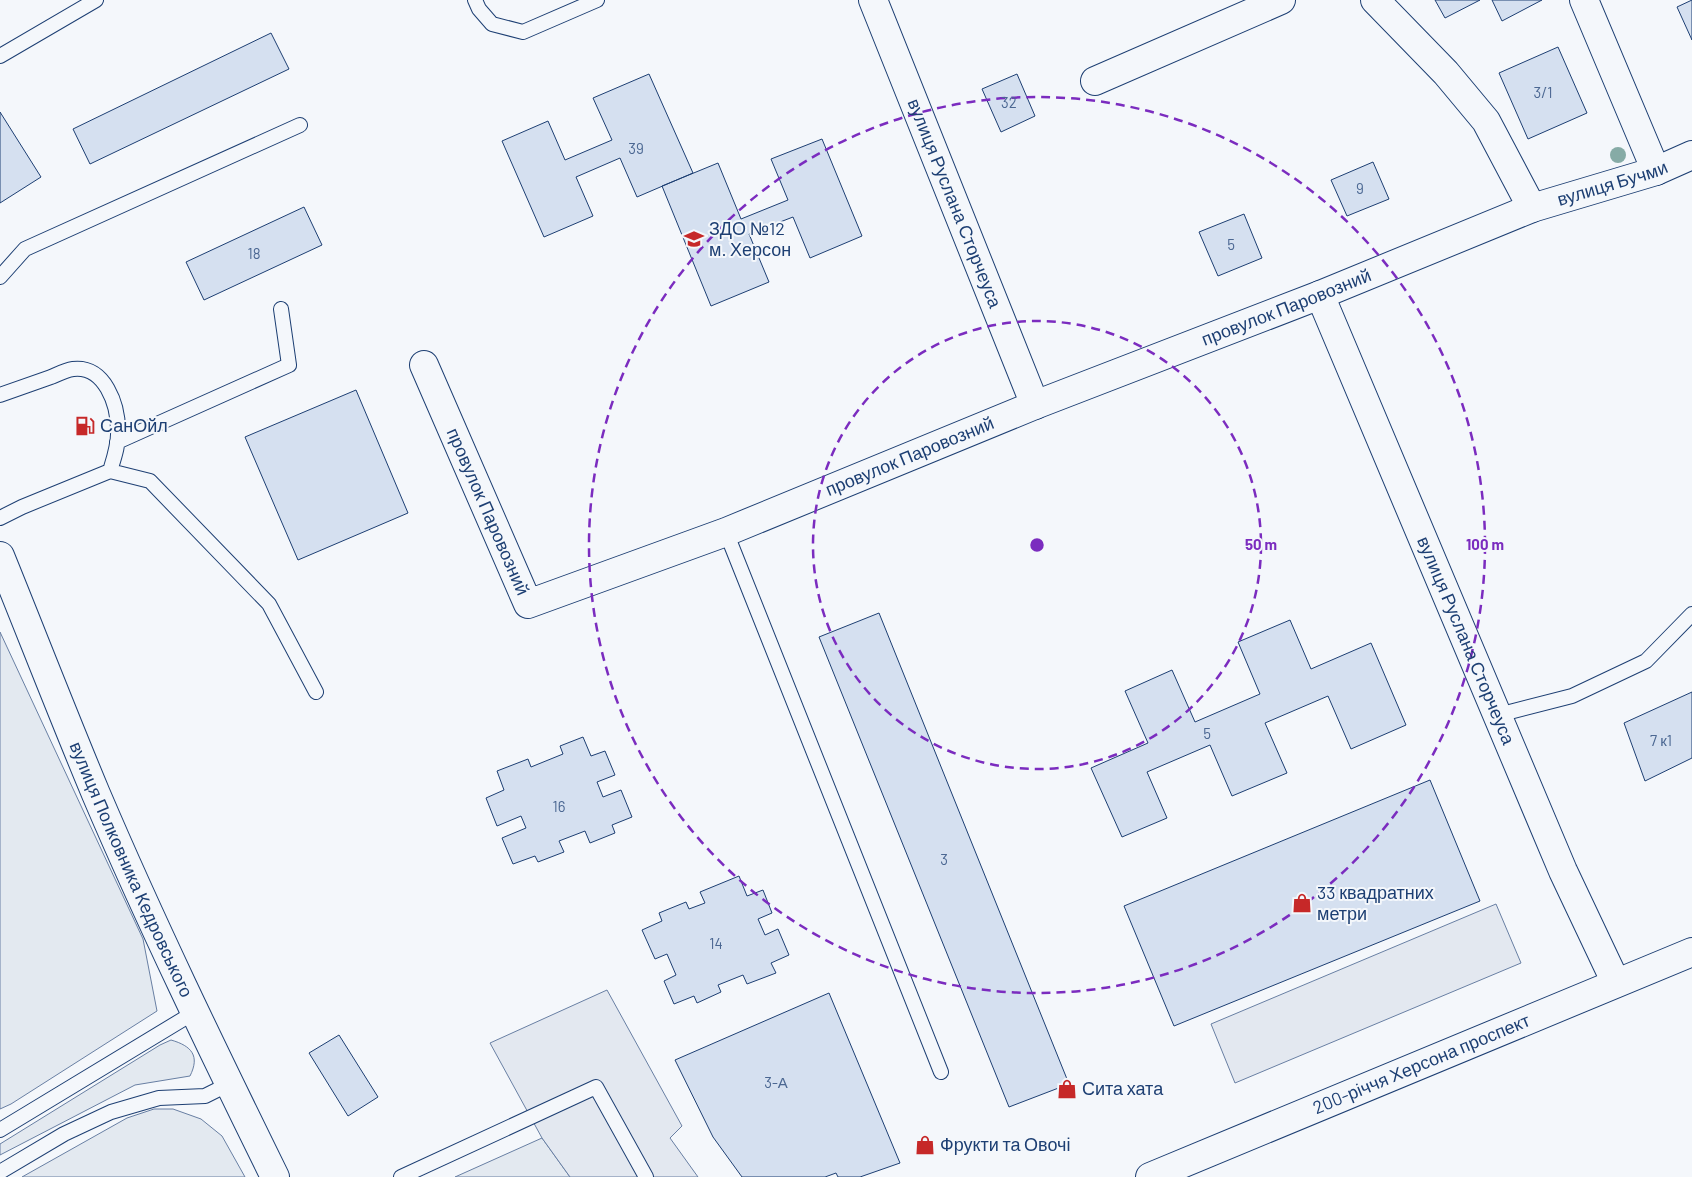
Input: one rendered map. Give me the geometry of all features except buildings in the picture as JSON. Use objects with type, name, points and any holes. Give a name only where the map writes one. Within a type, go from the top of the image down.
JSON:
[{"type":"street","name":"вулиця Руслана Сторчеуса","points":[[873,0],[1036,405]]},
{"type":"street","points":[[1096,81],[1281,0]]},
{"type":"street","points":[[1375,0],[1446,73],[1486,121],[1532,208]]},
{"type":"street","points":[[1584,0],[1656,171]]},
{"type":"street","name":"вулиця Бучми","points":[[1532,208],[1656,171],[1692,155]]},
{"type":"street","name":"провулок Паровозний","points":[[424,365],[528,604],[726,532],[1036,405],[1320,295],[1532,208]]},
{"type":"street","name":"вулиця Руслана Сторчеуса","points":[[1320,295],[1563,871],[1616,984]]},
{"type":"street","name":"вулиця Полковника Кедровського","points":[[0,556],[96,793],[131,874],[229,1084],[275,1177]]},
{"type":"street","name":"200-річчя Херсона проспект","points":[[1150,1177],[1692,952]]},
{"type":"lane","points":[[0,56],[96,0]]},
{"type":"lane","points":[[475,0],[479,9],[492,24],[523,32],[597,0]]},
{"type":"lane","points":[[0,277],[25,249],[300,125]]},
{"type":"lane","points":[[117,442],[289,365],[281,309]]},
{"type":"lane","points":[[0,395],[72,369],[86,369],[98,376],[109,391],[117,417],[119,432],[110,472]]},
{"type":"lane","points":[[0,518],[22,507],[110,472],[150,481],[270,604],[316,692]]},
{"type":"lane","points":[[726,532],[942,1072]]},
{"type":"lane","points":[[1498,714],[1572,696],[1646,661],[1692,614]]},
{"type":"lane","points":[[0,1130],[195,1012]]},
{"type":"lane","points":[[0,1172],[64,1134],[111,1112],[159,1098],[205,1096],[229,1084]]},
{"type":"lane","points":[[401,1177],[596,1087],[646,1177]]},
{"type":"shaded area","points":[[0,632],[143,939],[157,1011],[11,1104],[0,1109]]},
{"type":"shaded area","points":[[1496,904],[1521,963],[1235,1083],[1211,1024]]},
{"type":"shaded area","points":[[607,990],[682,1126],[670,1138],[698,1177],[570,1177],[542,1138],[490,1043]]},
{"type":"shaded area","points":[[171,1040],[184,1045],[192,1053],[194,1063],[190,1076],[135,1085],[0,1155],[0,1144]]},
{"type":"shaded area","points":[[154,1109],[173,1109],[201,1119],[222,1136],[245,1177],[22,1177],[127,1118]]},
{"type":"shaded area","points":[[542,1138],[570,1177],[455,1177]]},
{"type":"place","name":"ЗДО №12 м. Херсон","points":[[694,239]]},
{"type":"place","name":"СанОйл","points":[[85,426]]},
{"type":"place","name":"33 квадратних метри","points":[[1302,903]]},
{"type":"place","name":"Сита хата","points":[[1067,1089]]},
{"type":"place","name":"Фрукти та Овочі","points":[[925,1145]]}]
